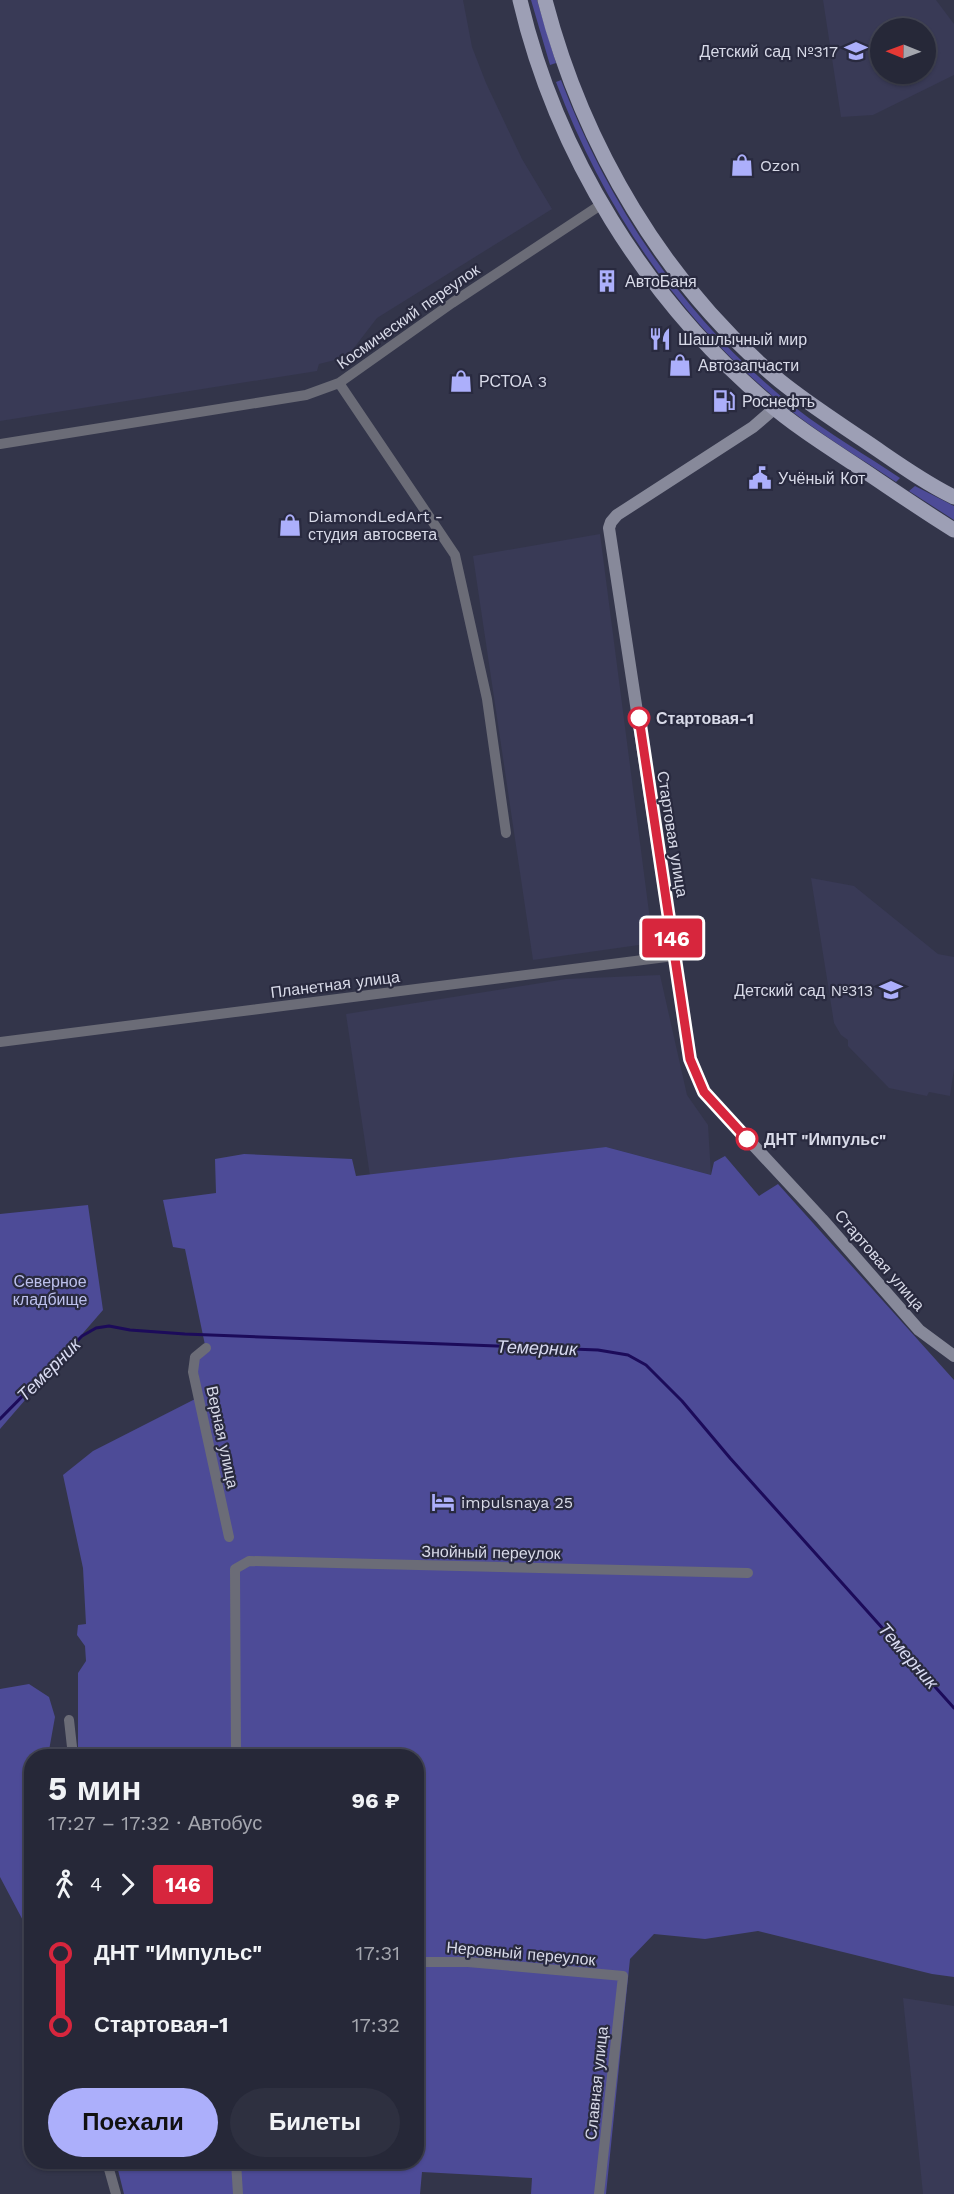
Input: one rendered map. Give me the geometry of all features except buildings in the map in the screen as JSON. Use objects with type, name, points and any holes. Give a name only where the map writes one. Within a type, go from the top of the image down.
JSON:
[{"type":"main road","points":[[520,0],[543,77],[566,134],[602,204],[631,250],[679,313],[740,378],[791,422],[954,530]]},
{"type":"main road","points":[[545,0],[567,70],[589,126],[618,183],[651,237],[690,289],[731,335],[780,381],[807,402],[954,497]]},
{"type":"main road","points":[[543,77],[567,70]]},
{"type":"main road","points":[[894,491],[909,484],[911,471]]},
{"type":"street","name":"Космический переулок","points":[[0,444],[306,395],[339,383],[452,303],[602,204]]},
{"type":"street","points":[[339,383],[455,555],[487,699],[506,833]]},
{"type":"street","name":"Стартовая улица","points":[[775,408],[753,427],[618,516],[611,522],[609,528],[690,1059],[704,1092],[822,1219],[919,1329],[954,1356]]},
{"type":"street","name":"Планетная улица","points":[[0,1042],[674,956]]},
{"type":"street","name":"Верная улица","points":[[206,1348],[195,1357],[193,1372],[229,1537]]},
{"type":"street","name":"Знойный переулок","points":[[236,1749],[235,1569],[249,1561],[748,1572]]},
{"type":"street","points":[[69,1720],[72,1749]]},
{"type":"street","name":"Неровный переулок","points":[[424,1962],[468,1962],[623,1976]]},
{"type":"street","name":"Славная улица","points":[[599,2194],[623,1976]]},
{"type":"street","points":[[108,2169],[116,2194]]},
{"type":"street","points":[[236,2169],[237,2194]]},
{"type":"shaded area","points":[[0,0],[463,0],[472,47],[486,83],[522,159],[552,209],[377,318],[350,353],[339,359],[319,364],[317,371],[0,421]]},
{"type":"shaded area","name":"Детский сад №317","points":[[823,0],[936,0],[954,24],[954,75],[936,84],[936,18],[870,18],[870,84],[936,84],[873,115],[841,117]]},
{"type":"shaded area","points":[[600,534],[653,943],[533,960],[473,556]]},
{"type":"shaded area","name":"Детский сад №313","points":[[811,878],[854,886],[938,954],[954,957],[954,1069],[950,1096],[929,1092],[927,1096],[889,1088],[848,1046],[848,1040],[841,1035],[834,1023]]},
{"type":"shaded area","points":[[660,975],[687,1095],[708,1125],[711,1175],[606,1147],[370,1176],[346,1014],[566,979]]},
{"type":"shaded area","points":[[903,1998],[954,2006],[954,2194],[923,2194]]},
{"type":"green space","points":[[531,0],[537,0],[556,63],[550,65]]},
{"type":"green space","points":[[561,80],[603,174],[656,261],[687,302],[758,376],[809,418],[900,478],[896,482],[831,440],[754,380],[717,344],[683,305],[652,264],[598,177],[556,82]]},
{"type":"green space","points":[[915,486],[954,506],[954,520],[909,491]]},
{"type":"green space","name":"ДНТ \"Импульс\"","points":[[606,1147],[711,1175],[714,1162],[725,1156],[759,1196],[778,1184],[954,1380],[954,1977],[932,1974],[758,1931],[705,1939],[654,1934],[630,1959],[606,2194],[531,2194],[532,2178],[422,2172],[420,2194],[124,2194],[118,2169],[424,2169],[424,1749],[78,1749],[78,1673],[86,1661],[85,1646],[77,1635],[78,1625],[86,1624],[83,1568],[63,1475],[93,1451],[201,1396],[196,1357],[205,1345],[185,1249],[173,1247],[163,1200],[216,1193],[215,1159],[244,1154],[352,1159],[356,1176]]},
{"type":"green space","name":"Северное кладбище","points":[[88,1205],[103,1310],[0,1429],[0,1214]]},
{"type":"green space","points":[[29,1684],[49,1697],[55,1717],[49,1749],[24,1749],[24,1922],[0,1877],[0,1689]]},
{"type":"waterway","name":"Темерник","points":[[0,1419],[82,1336],[96,1328],[109,1326],[185,1334],[598,1350],[628,1355],[646,1365],[682,1401],[730,1458],[954,1708]]},
{"type":"bus line","name":"146","points":[[639,718],[690,1059],[704,1092],[747,1139]]},
{"type":"place","name":"Детский сад №317","points":[[856,51]]},
{"type":"place","name":"Ozon","points":[[742,165]]},
{"type":"place","name":"АвтоБаня","points":[[607,281]]},
{"type":"place","name":"Шашлычный мир","points":[[660,339]]},
{"type":"place","name":"Автозапчасти","points":[[680,365]]},
{"type":"place","name":"РСТОА 3","points":[[461,381]]},
{"type":"place","name":"Роснефть","points":[[724,401]]},
{"type":"place","name":"Учёный Кот","points":[[760,478]]},
{"type":"place","name":"DiamondLedArt - студия автосвета","points":[[290,525]]},
{"type":"place","name":"Стартовая-1","points":[[639,718]]},
{"type":"place","name":"Детский сад №313","points":[[891,990]]},
{"type":"place","name":"ДНТ \"Импульс\"","points":[[747,1139]]},
{"type":"place","name":"impulsnaya 25","points":[[443,1502]]}]
